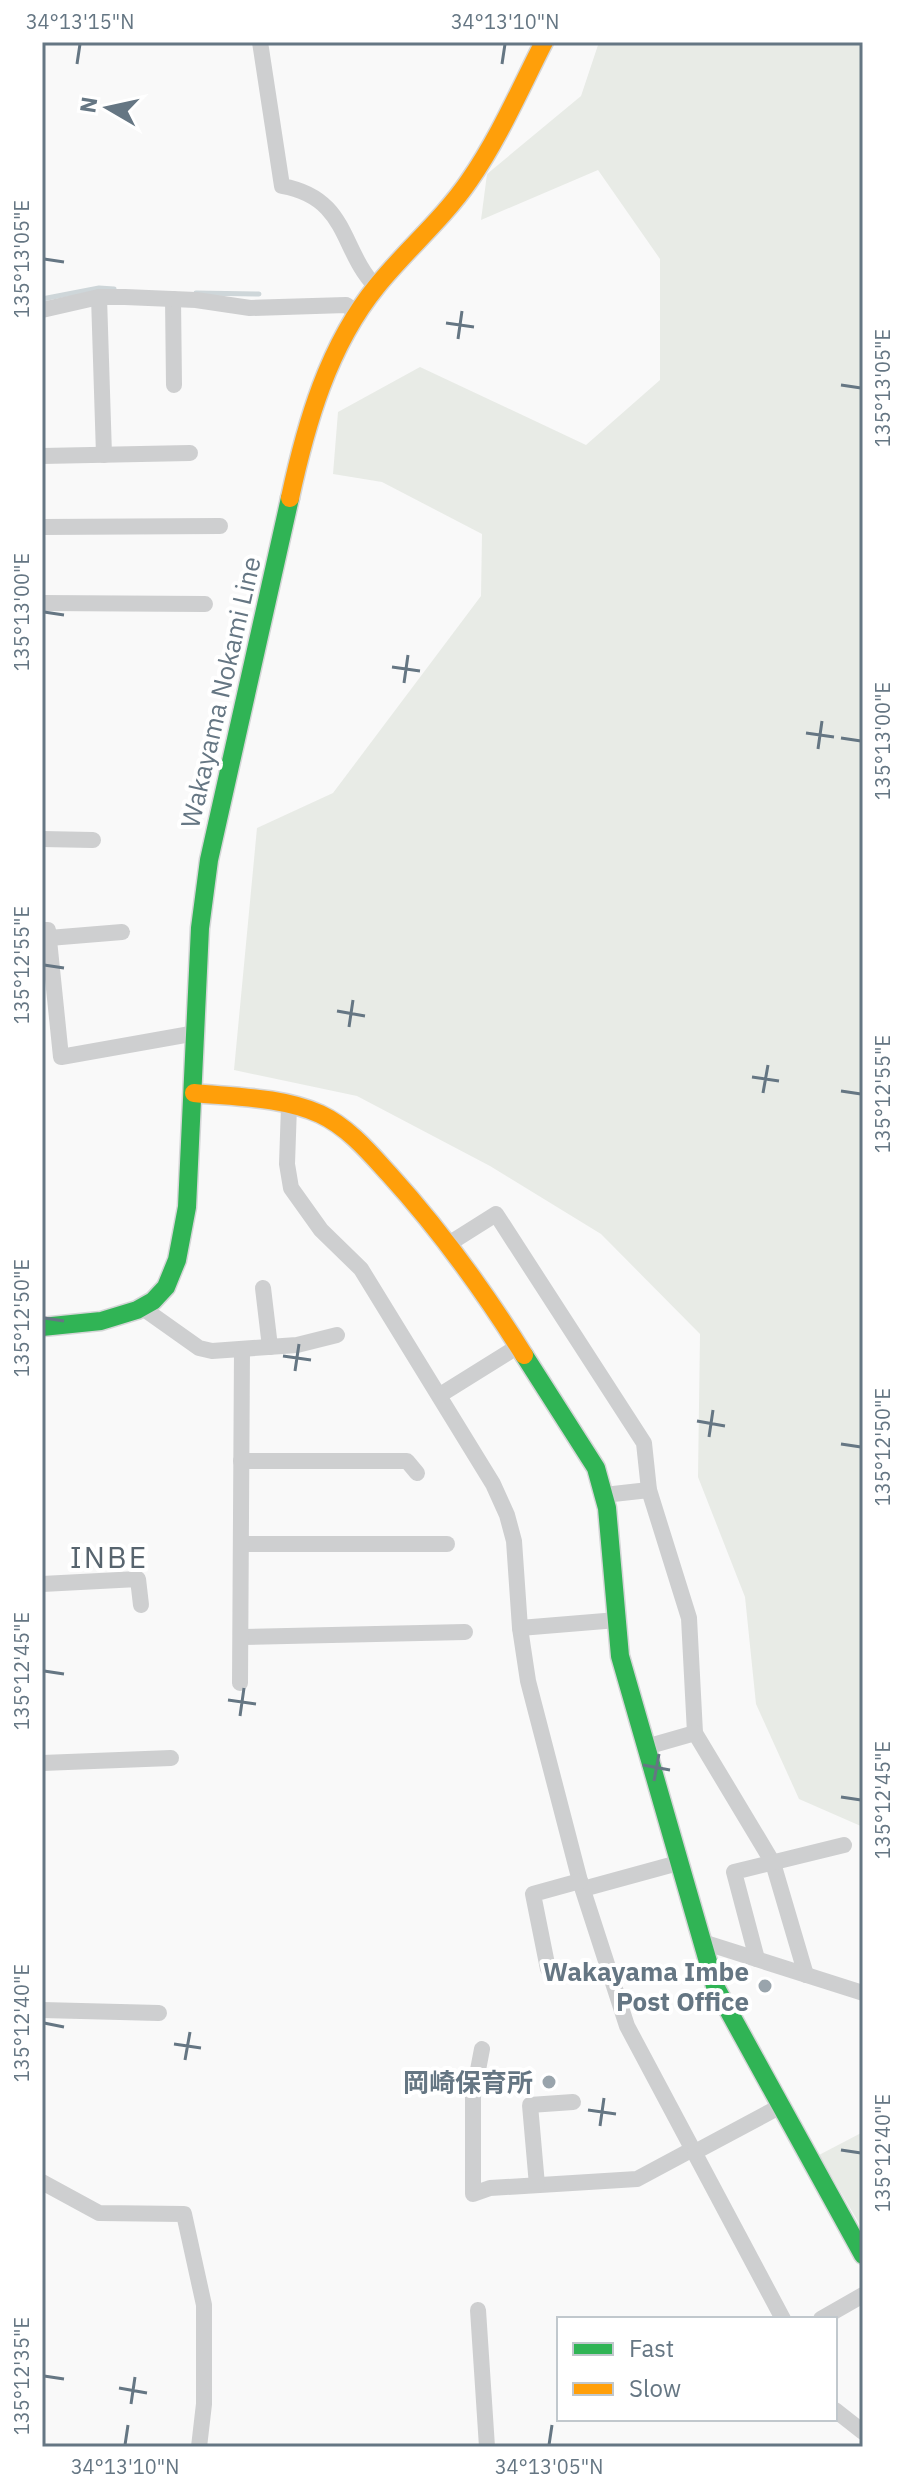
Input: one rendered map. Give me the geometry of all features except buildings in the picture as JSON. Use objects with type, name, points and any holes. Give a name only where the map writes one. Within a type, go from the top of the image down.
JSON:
[{"type":"main road","name":"Wakayama Nokami Line","points":[[144,1309],[162,1293],[175,1270],[181,1245],[187,1207],[194,1093],[200,928],[209,860],[303,439],[328,370],[358,313],[376,287],[468,183],[493,142],[544,42]]},
{"type":"main road","points":[[194,1093],[318,1113],[358,1140],[450,1243],[596,1468],[607,1508],[620,1656],[715,1986],[863,2255]]},
{"type":"main road","points":[[42,1327],[114,1320],[144,1309]]},
{"type":"street","points":[[260,42],[282,186],[299,189],[341,223],[366,277],[376,287]]},
{"type":"street","points":[[42,310],[99,297],[173,299],[250,308],[346,305],[358,313]]},
{"type":"street","points":[[99,297],[104,455]]},
{"type":"street","points":[[173,299],[174,385]]},
{"type":"street","points":[[42,456],[190,453]]},
{"type":"street","points":[[42,527],[220,526]]},
{"type":"street","points":[[42,603],[205,604]]},
{"type":"street","points":[[42,839],[93,840]]},
{"type":"street","points":[[122,932],[45,934],[61,1057],[196,1033]]},
{"type":"street","points":[[289,1106],[287,1164],[291,1188],[321,1230],[361,1269],[493,1484],[507,1515],[514,1541],[520,1628],[528,1681],[582,1885],[627,2026],[782,2317]]},
{"type":"street","points":[[450,1243],[496,1214],[644,1443],[649,1490],[689,1618],[695,1733],[773,1863],[806,1975]]},
{"type":"street","points":[[263,1288],[270,1347]]},
{"type":"street","points":[[144,1309],[199,1348],[212,1351],[297,1345],[337,1335]]},
{"type":"street","points":[[440,1395],[517,1347]]},
{"type":"street","points":[[240,1683],[242,1349]]},
{"type":"street","points":[[241,1461],[407,1461],[417,1473]]},
{"type":"street","points":[[604,1495],[649,1490]]},
{"type":"street","points":[[241,1544],[447,1544]]},
{"type":"street","points":[[42,1584],[138,1579],[141,1605]]},
{"type":"street","points":[[520,1628],[617,1620]]},
{"type":"street","points":[[241,1637],[465,1632]]},
{"type":"street","points":[[646,1747],[695,1733]]},
{"type":"street","points":[[42,1763],[171,1758]]},
{"type":"street","points":[[757,1959],[734,1872],[844,1845]]},
{"type":"street","points":[[548,1969],[533,1894],[678,1863]]},
{"type":"street","points":[[703,1942],[863,1993]]},
{"type":"street","points":[[42,2010],[159,2013]]},
{"type":"street","points":[[482,2049],[473,2096],[473,2194],[490,2188],[637,2179],[781,2106]]},
{"type":"street","points":[[537,2185],[530,2105],[573,2102]]},
{"type":"street","points":[[42,2182],[99,2213],[184,2214],[204,2305],[204,2404],[199,2447]]},
{"type":"street","points":[[824,2317],[863,2295]]},
{"type":"street","points":[[478,2310],[487,2447]]},
{"type":"street","points":[[837,2412],[863,2432]]},
{"type":"shaded area","points":[[599,42],[863,42],[863,1827],[799,1799],[756,1704],[745,1597],[698,1477],[700,1334],[601,1234],[490,1166],[357,1096],[234,1070],[257,828],[333,793],[481,596],[482,534],[382,482],[333,474],[338,412],[420,367],[586,445],[660,380],[660,259],[598,170],[481,220],[487,174],[581,96]]},
{"type":"shaded area","points":[[863,2132],[863,2230],[819,2155]]},
{"type":"waterway","points":[[42,299],[99,288],[114,289]]},
{"type":"waterway","points":[[196,293],[259,294]]},
{"type":"traffic: fast","points":[[42,1327],[101,1321],[137,1310],[153,1301],[166,1287],[177,1260],[187,1207],[200,928],[209,860],[290,498]]},
{"type":"traffic: fast","points":[[524,1355],[596,1468],[607,1508],[620,1656],[715,1986],[863,2255]]},
{"type":"traffic: slow","points":[[290,498],[303,442],[321,387],[345,334],[377,286],[448,208],[480,165],[544,42]]},
{"type":"traffic: slow","points":[[194,1093],[290,1104],[320,1114],[349,1133],[408,1195],[444,1239],[524,1355]]},
{"type":"place","name":"Wakayama Imbe Post Office","points":[[765,1986]]},
{"type":"place","name":"岡崎保育所","points":[[549,2082]]},
{"type":"district","name":"INBE","points":[[109,1556]]}]
